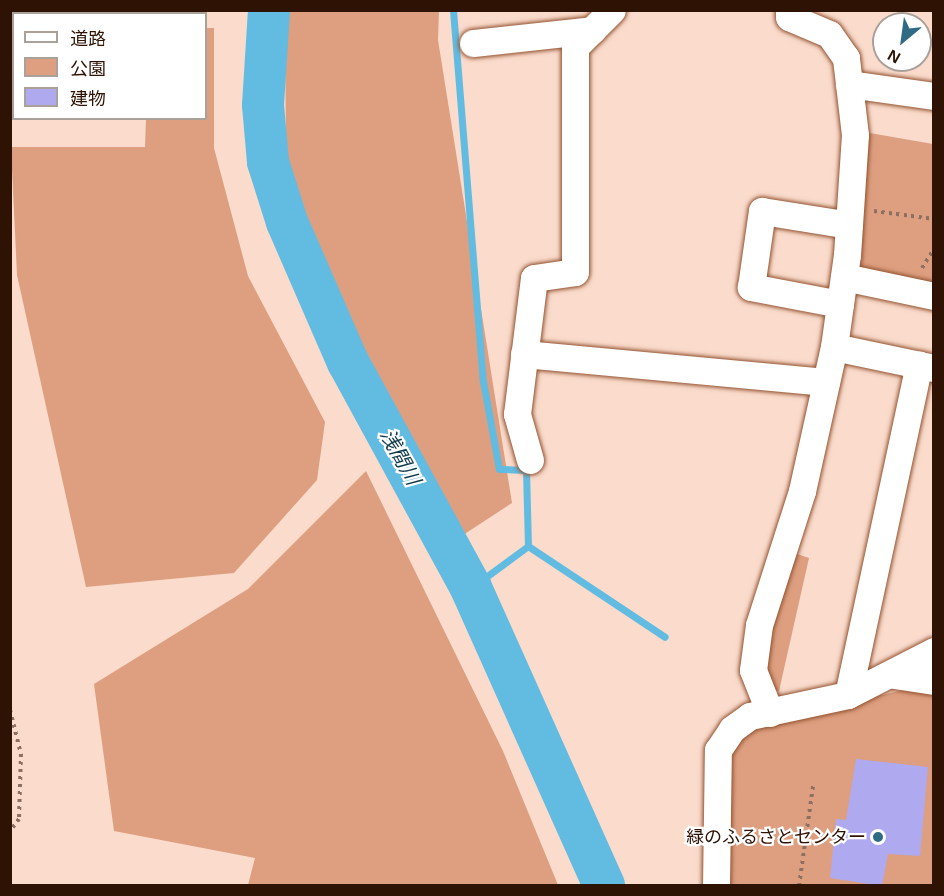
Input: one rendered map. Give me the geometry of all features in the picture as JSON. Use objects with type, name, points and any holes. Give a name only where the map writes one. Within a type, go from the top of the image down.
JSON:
[{"type":"street","points":[[530,460],[517,414],[534,279],[575,272],[575,47],[612,10]]},
{"type":"street","points":[[770,713],[753,670],[759,625],[802,491],[834,347],[844,277],[855,135],[846,58],[829,34],[789,17],[789,10]]},
{"type":"street","points":[[473,44],[592,30]]},
{"type":"street","points":[[849,84],[933,96]]},
{"type":"street","points":[[840,304],[751,287],[762,211],[850,213]]},
{"type":"street","points":[[844,277],[933,296]]},
{"type":"street","points":[[834,347],[926,367],[848,695]]},
{"type":"street","points":[[524,354],[826,382]]},
{"type":"street","points":[[716,885],[718,750],[732,729],[750,716],[848,695],[894,675],[933,651]]},
{"type":"street","points":[[894,675],[933,681]]},
{"type":"path","points":[[850,213],[933,219]]},
{"type":"path","points":[[10,710],[21,754],[19,819],[10,831]]},
{"type":"path","points":[[799,885],[813,786]]},
{"type":"green space","points":[[285,10],[439,11],[438,40],[512,503],[460,537],[332,303],[286,156]]},
{"type":"green space","points":[[207,28],[214,28],[214,148],[248,276],[325,422],[317,480],[234,573],[86,587],[17,275],[11,147],[145,147],[146,120],[207,120]]},
{"type":"green space","points":[[864,132],[933,144],[933,285],[859,268]]},
{"type":"green space","points":[[366,471],[503,751],[558,885],[248,885],[255,858],[114,831],[94,684],[248,589]]},
{"type":"green space","points":[[791,552],[809,558],[779,691],[766,688],[761,652]]},
{"type":"green space","points":[[903,690],[933,695],[933,885],[724,886],[725,753],[745,727]]},
{"type":"building","name":"緑のふるさとセンター","points":[[856,759],[928,767],[920,856],[888,854],[882,886],[830,878],[836,819],[846,820]]},
{"type":"waterway","name":"浅間川","points":[[269,10],[263,105],[268,162],[287,222],[348,362],[471,588],[604,886]]},
{"type":"waterway","points":[[453,10],[483,381],[499,469],[526,470],[528,546],[471,588]]},
{"type":"waterway","points":[[528,546],[665,637]]},
{"type":"place","name":"緑のふるさとセンター","points":[[878,837]]}]
